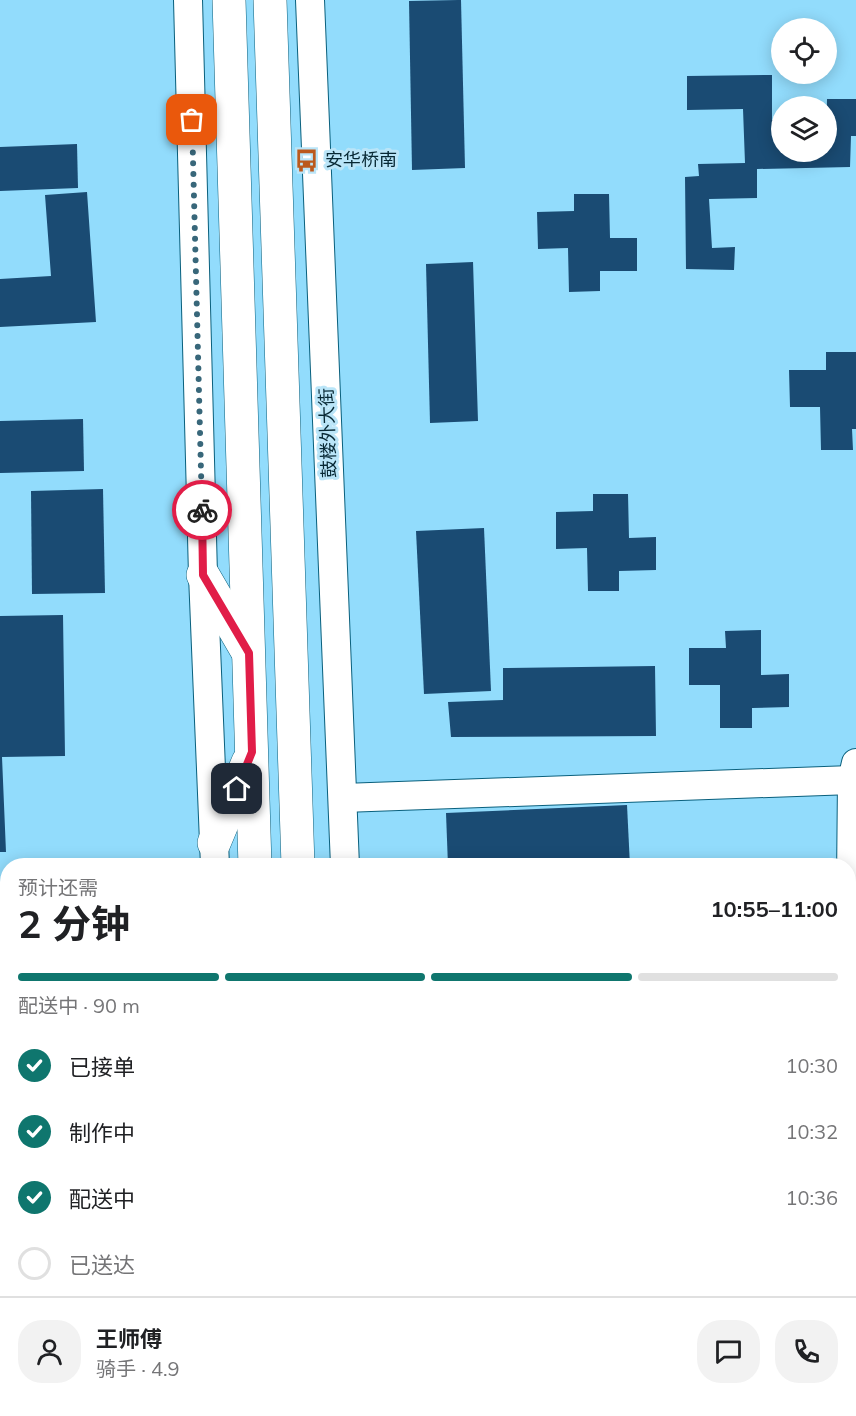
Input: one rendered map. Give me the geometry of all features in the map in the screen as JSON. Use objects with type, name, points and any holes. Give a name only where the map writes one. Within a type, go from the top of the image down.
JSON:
[{"type":"main road","points":[[229,0],[255,858]]},
{"type":"main road","points":[[270,0],[298,858]]},
{"type":"main road","points":[[203,575],[249,653]]},
{"type":"main road","points":[[214,854],[252,752]]},
{"type":"street","points":[[188,0],[203,575],[214,854]]},
{"type":"street","name":"鼓楼外大街","points":[[310,0],[345,858]]},
{"type":"street","points":[[343,798],[854,772],[854,858]]},
{"type":"building","points":[[461,0],[465,168],[412,170],[409,1]]},
{"type":"building","points":[[771,75],[771,162],[837,162],[837,99],[856,99],[856,136],[851,136],[850,167],[757,169],[757,198],[709,199],[712,248],[735,247],[734,270],[686,269],[685,177],[699,176],[698,164],[745,163],[743,109],[687,110],[687,76]]},
{"type":"building","points":[[77,144],[78,188],[0,191],[0,147]]},
{"type":"building","points":[[87,192],[96,322],[0,327],[0,279],[51,276],[45,195]]},
{"type":"building","points":[[574,194],[609,194],[610,238],[637,238],[637,271],[600,271],[600,291],[569,292],[568,248],[538,249],[537,212],[574,211]]},
{"type":"building","points":[[473,262],[478,421],[430,423],[426,264]]},
{"type":"building","points":[[826,352],[856,352],[856,429],[852,429],[853,450],[821,450],[820,407],[790,407],[789,370],[826,370]]},
{"type":"building","points":[[83,419],[84,471],[0,473],[0,421]]},
{"type":"building","points":[[103,489],[105,593],[32,594],[31,491]]},
{"type":"building","points":[[593,494],[628,494],[629,538],[656,537],[656,570],[619,571],[619,591],[588,591],[587,548],[556,549],[556,512],[593,511]]},
{"type":"building","points":[[484,528],[491,691],[424,694],[416,531]]},
{"type":"building","points":[[63,615],[65,756],[2,757],[6,852],[0,852],[0,616]]},
{"type":"building","points":[[761,630],[761,675],[789,674],[789,707],[752,708],[752,728],[720,728],[720,685],[689,685],[689,648],[726,648],[725,631]]},
{"type":"building","points":[[655,666],[656,736],[451,737],[448,702],[503,700],[503,668]]},
{"type":"building","points":[[627,805],[630,858],[448,858],[446,813]]},
{"type":"way so far","points":[[192,120],[202,510]]},
{"type":"place","name":"安华桥南","points":[[307,160]]},
{"type":"route","points":[[202,510],[203,575],[249,653],[252,752],[237,789]]}]
